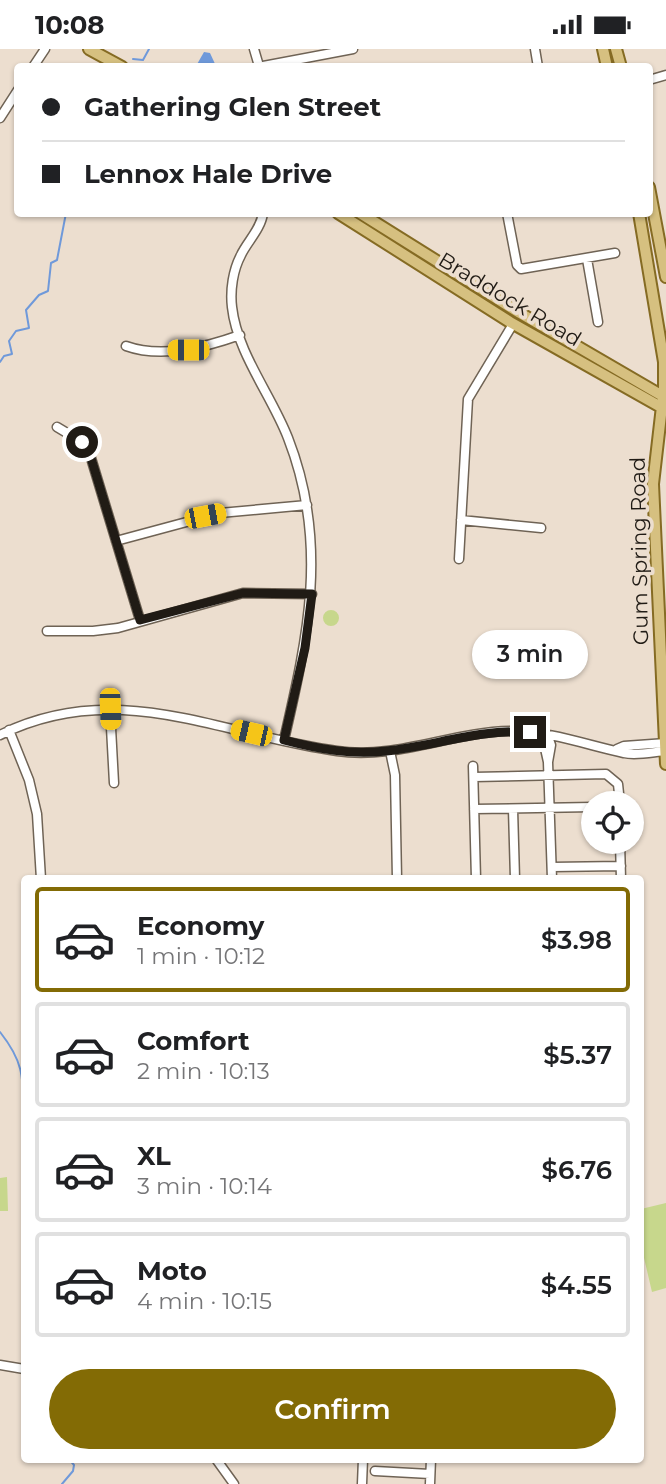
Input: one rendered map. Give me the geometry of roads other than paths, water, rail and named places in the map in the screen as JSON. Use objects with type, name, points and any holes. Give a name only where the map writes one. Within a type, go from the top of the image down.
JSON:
[{"type":"main road","points":[[81,49],[103,63]]},
{"type":"main road","points":[[89,49],[115,63]]},
{"type":"main road","points":[[101,49],[123,63]]},
{"type":"main road","points":[[653,208],[666,277]]},
{"type":"main road","name":"Braddock Road","points":[[344,217],[513,324],[664,403]]},
{"type":"main road","name":"Braddock Road","points":[[366,217],[664,403]]},
{"type":"main road","name":"Gum Spring Road","points":[[640,217],[662,337],[664,403],[654,461],[662,582],[666,764]]},
{"type":"main road","points":[[418,266],[432,265],[464,285],[473,284]]},
{"type":"main road","points":[[513,324],[524,323],[554,340],[567,341]]},
{"type":"street","points":[[275,63],[353,49]]},
{"type":"street","points":[[0,118],[14,96]]},
{"type":"street","points":[[0,99],[8,104]]},
{"type":"street","points":[[264,217],[235,270],[232,309],[240,335],[288,436],[307,505],[311,534],[312,594],[307,641],[284,740]]},
{"type":"street","points":[[508,217],[517,265],[521,269],[615,253]]},
{"type":"street","points":[[587,259],[598,322]]},
{"type":"street","points":[[459,559],[468,399],[513,324]]},
{"type":"street","points":[[126,346],[137,350],[199,349],[240,335]]},
{"type":"street","points":[[57,427],[82,442],[91,458],[140,620]]},
{"type":"street","points":[[116,541],[220,513],[307,505]]},
{"type":"street","points":[[461,520],[541,528]]},
{"type":"street","points":[[47,631],[93,631],[243,593],[312,594]]},
{"type":"street","points":[[0,735],[66,713],[110,709],[163,713],[337,751],[390,751],[485,733],[547,736],[617,749],[624,746],[666,747]]},
{"type":"street","points":[[110,709],[114,783]]},
{"type":"street","points":[[9,730],[29,780],[34,803],[41,875]]},
{"type":"street","points":[[547,736],[544,744],[548,762],[552,875]]},
{"type":"street","points":[[390,751],[395,775],[397,875]]},
{"type":"street","points":[[474,766],[476,875]]},
{"type":"street","points":[[474,777],[610,776],[618,785],[619,791]]},
{"type":"street","points":[[474,809],[581,807]]},
{"type":"street","points":[[513,809],[515,875]]},
{"type":"street","points":[[620,854],[621,875]]},
{"type":"street","points":[[551,867],[621,866]]},
{"type":"street","points":[[0,1365],[21,1368]]},
{"type":"street","points":[[219,1463],[234,1484]]},
{"type":"street","points":[[362,1484],[363,1463]]},
{"type":"street","points":[[430,1484],[431,1463]]},
{"type":"street","points":[[375,1471],[430,1474]]},
{"type":"water","points":[[204,52],[210,53],[215,63],[198,63]]},
{"type":"waterway","points":[[133,59],[143,60],[149,49]]},
{"type":"waterway","points":[[0,362],[4,356],[12,354],[9,341],[16,331],[29,328],[26,310],[39,295],[48,291],[51,263],[57,260],[65,217]]},
{"type":"waterway","points":[[0,1032],[13,1052],[21,1075]]},
{"type":"waterway","points":[[62,1484],[73,1471],[72,1463]]}]
